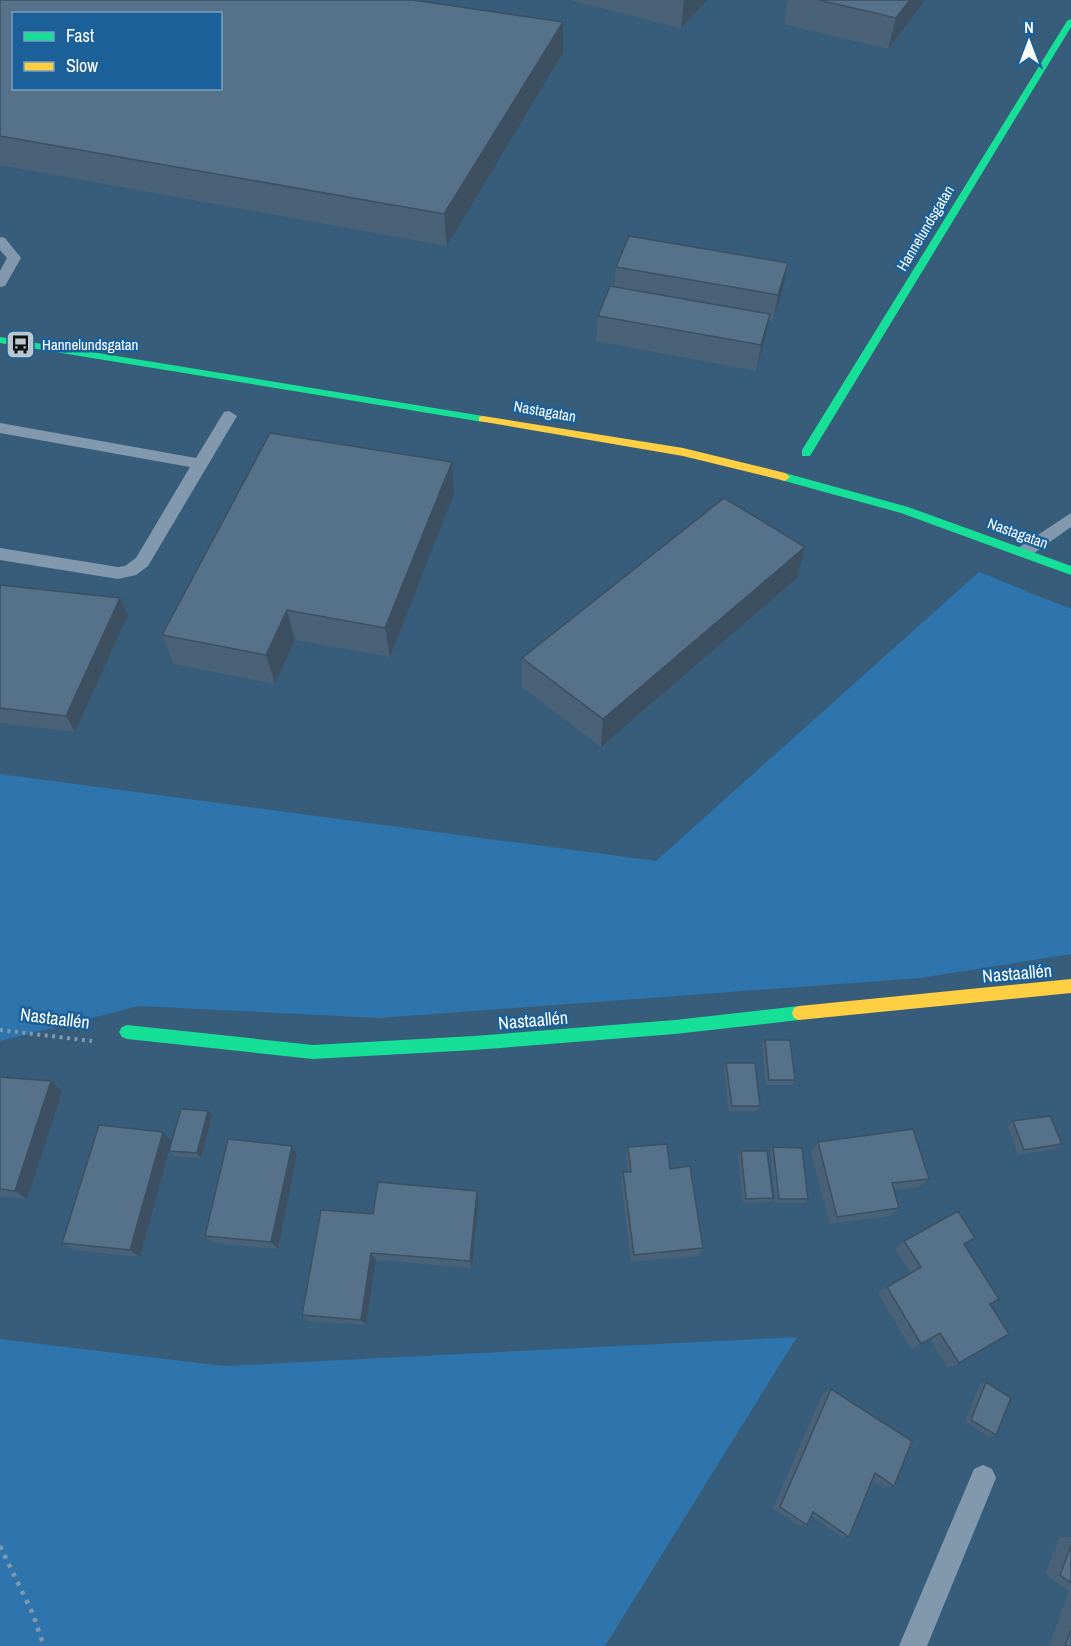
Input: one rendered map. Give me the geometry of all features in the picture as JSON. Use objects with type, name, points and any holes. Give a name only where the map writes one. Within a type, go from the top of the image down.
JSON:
[{"type":"street","name":"Hannelundsgatan","points":[[806,453],[1071,21]]},
{"type":"street","name":"Nastagatan","points":[[0,340],[683,452],[791,478],[904,510],[1071,571]]},
{"type":"street","name":"Nastaallén","points":[[127,1032],[313,1052],[474,1043],[663,1028],[855,1006],[1071,986]]},
{"type":"lane","points":[[0,241],[14,258],[0,283]]},
{"type":"lane","points":[[0,554],[104,572],[130,571],[142,562],[229,416]]},
{"type":"lane","points":[[0,429],[201,464]]},
{"type":"lane","points":[[1024,552],[1071,519]]},
{"type":"lane","points":[[913,1646],[983,1478]]},
{"type":"path","name":"Nastaallén","points":[[0,1030],[99,1042],[127,1032]]},
{"type":"path","points":[[0,1546],[32,1612],[44,1646]]},
{"type":"shaded area","points":[[979,572],[1071,609],[1071,954],[920,978],[379,1018],[139,1006],[0,1041],[0,774],[656,861]]},
{"type":"shaded area","points":[[797,1337],[605,1646],[0,1646],[0,1339],[223,1366]]},
{"type":"building","points":[[0,0],[413,0],[563,22],[444,214],[0,136]]},
{"type":"building","points":[[819,0],[910,0],[896,18]]},
{"type":"building","points":[[629,236],[788,263],[778,295],[616,267]]},
{"type":"building","points":[[610,286],[770,314],[761,345],[598,316]]},
{"type":"building","points":[[270,433],[452,462],[385,628],[287,610],[266,655],[162,635]]},
{"type":"building","points":[[724,498],[805,547],[603,719],[522,658]]},
{"type":"building","points":[[0,585],[120,598],[66,716],[0,708]]},
{"type":"building","points":[[765,1040],[790,1040],[795,1080],[769,1080]]},
{"type":"building","points":[[726,1063],[755,1063],[760,1106],[732,1106]]},
{"type":"building","points":[[0,1077],[51,1081],[15,1191],[0,1189]]},
{"type":"building","points":[[181,1109],[208,1111],[197,1153],[169,1151]]},
{"type":"building","points":[[1050,1116],[1062,1144],[1024,1150],[1013,1121]]},
{"type":"building","points":[[99,1125],[163,1132],[130,1250],[62,1243]]},
{"type":"building","points":[[913,1129],[929,1179],[892,1183],[899,1208],[837,1217],[818,1142]]},
{"type":"building","points":[[228,1139],[292,1146],[271,1242],[205,1236]]},
{"type":"building","points":[[667,1144],[670,1169],[690,1166],[703,1248],[634,1255],[623,1172],[631,1172],[628,1147]]},
{"type":"building","points":[[773,1147],[802,1148],[808,1199],[779,1199]]},
{"type":"building","points":[[741,1151],[767,1151],[773,1198],[746,1199]]},
{"type":"building","points":[[378,1182],[477,1191],[470,1261],[371,1253],[361,1320],[302,1315],[321,1210],[373,1214]]},
{"type":"building","points":[[958,1211],[975,1238],[964,1244],[999,1299],[990,1304],[1009,1334],[959,1363],[940,1333],[921,1344],[887,1287],[921,1267],[904,1241]]},
{"type":"building","points":[[986,1382],[1011,1398],[996,1435],[971,1420]]},
{"type":"building","points":[[831,1389],[912,1441],[894,1486],[875,1473],[849,1537],[813,1512],[807,1525],[780,1507]]},
{"type":"building","points":[[1071,1546],[1071,1583],[1060,1575]]},
{"type":"building","points":[[1071,1630],[1071,1646],[1065,1646]]},
{"type":"traffic: fast","points":[[806,453],[1071,21]]},
{"type":"traffic: fast","points":[[0,340],[483,419]]},
{"type":"traffic: fast","points":[[785,477],[904,510],[1071,571]]},
{"type":"traffic: fast","points":[[127,1032],[313,1052],[474,1043],[675,1027],[799,1013]]},
{"type":"traffic: slow","points":[[483,419],[683,452],[785,477]]},
{"type":"traffic: slow","points":[[799,1013],[1071,986]]},
{"type":"place","name":"Hannelundsgatan","points":[[21,344]]}]
